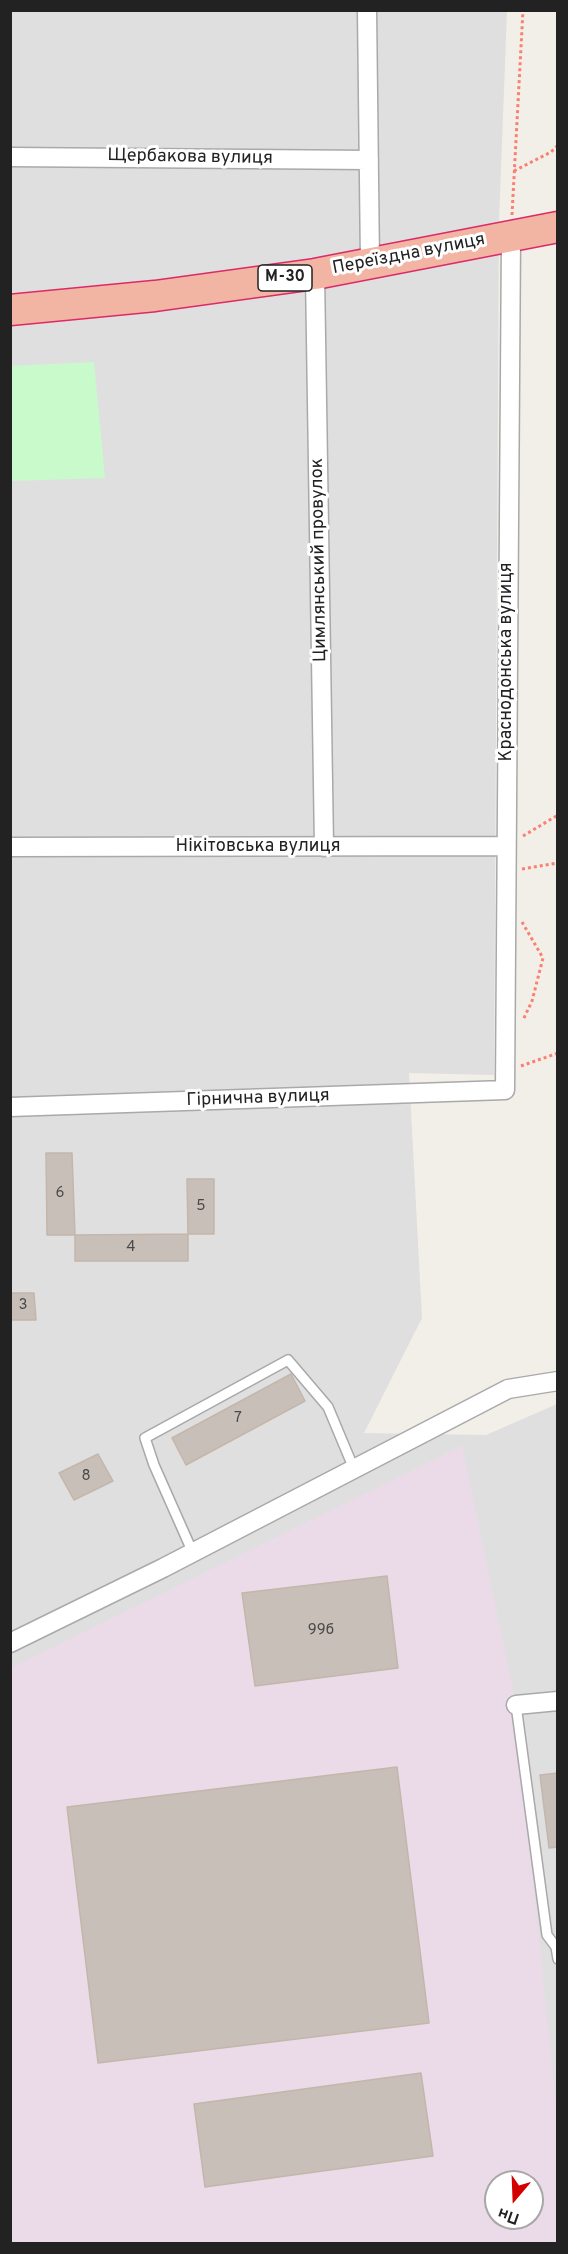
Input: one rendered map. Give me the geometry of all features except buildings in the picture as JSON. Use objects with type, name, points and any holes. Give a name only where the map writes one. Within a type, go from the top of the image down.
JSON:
[{"type":"highway","name":"Переїздна вулиця","points":[[10,309],[155,296],[315,274],[558,227]]},
{"type":"street","points":[[367,10],[370,263]]},
{"type":"street","name":"Щербакова вулиця","points":[[10,157],[369,160]]},
{"type":"street","name":"Краснодонська вулиця","points":[[505,1081],[511,235]]},
{"type":"street","name":"Цимлянський провулок","points":[[315,274],[324,847]]},
{"type":"street","name":"Нікітовська вулиця","points":[[10,847],[506,846]]},
{"type":"street","name":"Гірнична вулиця","points":[[10,1107],[505,1081]]},
{"type":"street","points":[[10,1643],[193,1553],[508,1389],[558,1381]]},
{"type":"street","points":[[516,1705],[558,1701]]},
{"type":"lane","points":[[193,1553],[154,1465],[145,1438],[288,1360],[328,1407],[354,1469]]},
{"type":"lane","points":[[516,1705],[547,1935],[556,1947],[558,1959]]},
{"type":"path","points":[[511,235],[523,10]]},
{"type":"path","points":[[514,171],[551,152],[558,144]]},
{"type":"path","points":[[506,846],[558,815]]},
{"type":"path","points":[[506,872],[558,863]]},
{"type":"path","points":[[506,913],[524,923],[543,958],[532,1000],[523,1020]]},
{"type":"path","points":[[505,1081],[558,1053]]},
{"type":"shaded area","points":[[11,11],[507,11],[499,221],[494,1075],[409,1073],[422,1318],[364,1433],[486,1435],[557,1404],[557,2243],[11,2244]]},
{"type":"shaded area","points":[[462,1446],[514,1695],[557,2115],[557,2243],[11,2244],[11,1668]]},
{"type":"green space","points":[[94,362],[105,478],[11,481],[11,366]]}]
